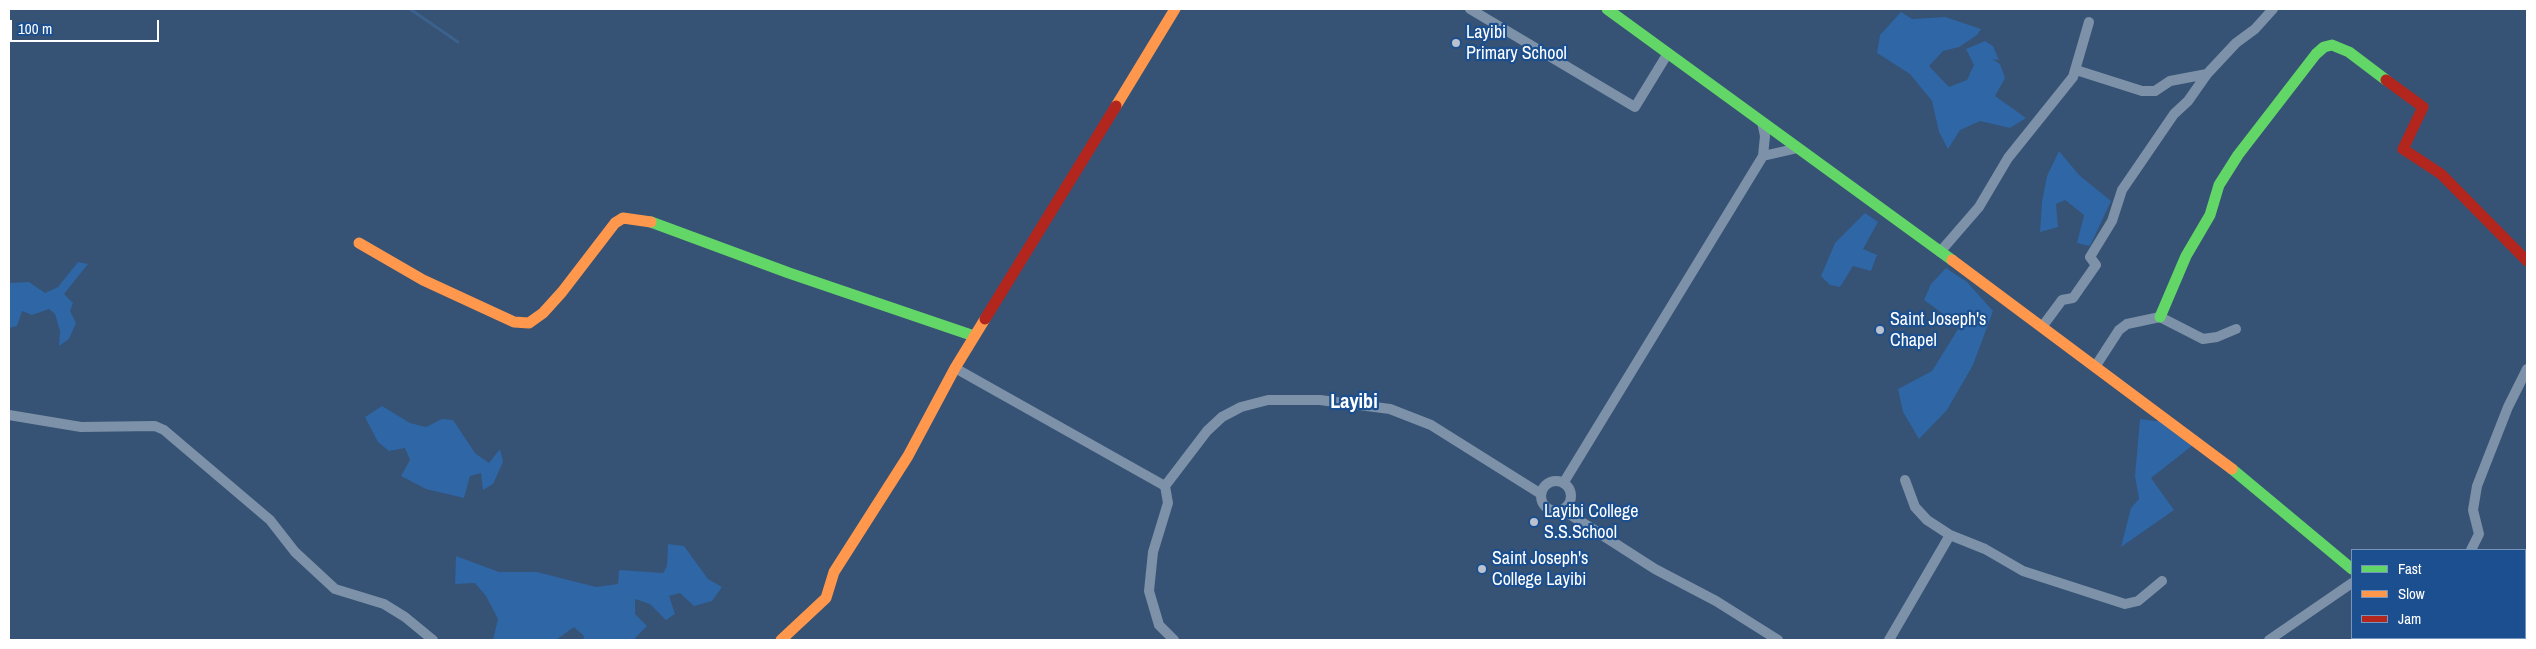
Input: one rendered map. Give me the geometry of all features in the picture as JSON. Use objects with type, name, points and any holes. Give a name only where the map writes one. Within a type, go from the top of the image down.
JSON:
[{"type":"street","points":[[781,640],[826,598],[834,572],[908,456],[974,336],[1175,9]]},
{"type":"street","points":[[1470,9],[1635,107],[1668,53]]},
{"type":"street","points":[[1607,9],[2234,470],[2351,568]]},
{"type":"street","points":[[2042,327],[2062,300],[2072,298],[2096,265],[2090,257],[2112,221],[2122,190],[2174,114],[2188,101],[2207,74],[2236,44],[2255,29],[2273,9]]},
{"type":"street","points":[[1940,252],[1979,207],[2008,158],[2043,116],[2076,70],[2089,22]]},
{"type":"street","points":[[2160,317],[2186,256],[2210,215],[2219,185],[2238,155],[2316,54],[2324,47],[2332,45],[2349,52],[2424,107],[2403,149],[2425,162],[2446,178],[2527,261]]},
{"type":"street","points":[[2076,70],[2150,92],[2170,81],[2207,74]]},
{"type":"street","points":[[1564,482],[1763,156],[1765,136],[1762,122]]},
{"type":"street","points":[[1763,156],[1798,148]]},
{"type":"street","points":[[359,243],[430,284],[514,322],[529,323],[543,313],[562,292],[615,222],[623,218],[632,218],[648,221],[798,276],[974,336]]},
{"type":"street","points":[[2095,367],[2122,326],[2160,317],[2203,339],[2216,337],[2236,329]]},
{"type":"street","points":[[955,368],[1165,486]]},
{"type":"street","points":[[2472,549],[2479,534],[2473,510],[2478,486],[2508,407],[2527,369]]},
{"type":"street","points":[[1174,640],[1159,625],[1149,591],[1153,552],[1168,503],[1165,486],[1207,430],[1231,411],[1259,401],[1320,400],[1367,405],[1410,416],[1431,426],[1541,494]]},
{"type":"street","points":[[9,415],[81,427],[155,426],[164,430],[270,520],[295,552],[335,590],[384,604],[405,617],[433,640]]},
{"type":"street","points":[[1554,480],[1564,482],[1572,493],[1568,506],[1563,510],[1553,511],[1544,505],[1541,494],[1545,485],[1554,480]]},
{"type":"street","points":[[1905,480],[1915,506],[1927,520],[1950,535],[1979,546],[2023,571],[2125,604],[2138,601],[2162,581]]},
{"type":"street","points":[[1563,510],[1655,569],[1716,601],[1778,640]]},
{"type":"street","points":[[1889,640],[1950,535]]},
{"type":"street","points":[[2269,640],[2351,584]]},
{"type":"shaded area","points":[[1901,12],[1912,19],[1945,17],[1981,29],[1977,35],[1959,47],[1943,51],[1929,66],[1949,87],[1967,80],[1974,65],[1966,49],[1985,41],[1993,46],[1999,60],[1992,59],[2000,64],[2005,78],[1995,96],[2026,118],[2010,128],[1980,121],[1960,130],[1948,149],[1939,132],[1932,101],[1910,74],[1877,53],[1880,35]]},
{"type":"shaded area","points":[[2059,151],[2079,175],[2111,201],[2090,246],[2077,243],[2084,215],[2065,200],[2056,204],[2058,227],[2040,232],[2042,202],[2047,176]]},
{"type":"shaded area","points":[[1865,213],[1878,222],[1863,249],[1877,255],[1871,271],[1853,266],[1840,287],[1830,285],[1821,276],[1835,243]]},
{"type":"shaded area","points":[[78,262],[88,264],[64,294],[73,303],[70,311],[76,323],[69,339],[59,346],[60,331],[55,314],[49,309],[32,315],[22,311],[17,326],[9,328],[9,283],[29,282],[45,293],[58,287]]},
{"type":"shaded area","points":[[1946,268],[1967,282],[1993,311],[1973,365],[1947,410],[1919,439],[1903,412],[1898,389],[1932,371],[1960,326],[1924,300],[1931,284]]},
{"type":"shaded area","points":[[382,406],[410,423],[426,427],[442,419],[453,420],[475,453],[489,463],[500,449],[503,462],[493,484],[483,490],[481,473],[470,476],[464,498],[426,489],[401,476],[410,460],[405,448],[389,451],[378,442],[365,417]]},
{"type":"shaded area","points":[[2140,419],[2163,422],[2193,445],[2151,478],[2174,510],[2121,547],[2131,508],[2139,499],[2135,476]]},
{"type":"shaded area","points":[[668,544],[684,546],[708,579],[722,587],[712,601],[694,606],[680,593],[669,596],[675,614],[666,620],[650,604],[635,599],[635,614],[647,626],[633,640],[583,640],[584,636],[574,627],[556,640],[493,640],[498,619],[486,596],[475,583],[455,584],[456,556],[499,572],[537,572],[596,587],[618,584],[619,570],[663,573],[667,566]]},
{"type":"waterway","points":[[410,9],[458,42]]},
{"type":"traffic: fast","points":[[1607,9],[1952,260]]},
{"type":"traffic: fast","points":[[2160,317],[2186,256],[2210,215],[2219,185],[2238,155],[2316,54],[2324,47],[2332,45],[2349,52],[2386,80]]},
{"type":"traffic: fast","points":[[651,222],[789,273],[974,336]]},
{"type":"traffic: fast","points":[[2232,469],[2351,568]]},
{"type":"traffic: slow","points":[[1116,106],[1175,9]]},
{"type":"traffic: slow","points":[[359,243],[423,280],[514,322],[529,323],[543,313],[562,292],[615,223],[623,218],[651,222]]},
{"type":"traffic: slow","points":[[1952,260],[2232,469]]},
{"type":"traffic: slow","points":[[781,640],[826,598],[834,572],[908,456],[955,368],[985,319]]},
{"type":"traffic: jam","points":[[2386,80],[2423,107],[2403,149],[2441,174],[2527,261]]},
{"type":"traffic: jam","points":[[985,319],[1116,106]]},
{"type":"place","name":"Layibi Primary School","points":[[1456,43]]},
{"type":"place","name":"Saint Joseph's Chapel","points":[[1880,330]]},
{"type":"place","name":"Layibi College S.S.School","points":[[1534,522]]},
{"type":"place","name":"Saint Joseph's College Layibi","points":[[1482,569]]},
{"type":"district","name":"Layibi","points":[[1354,403]]}]
